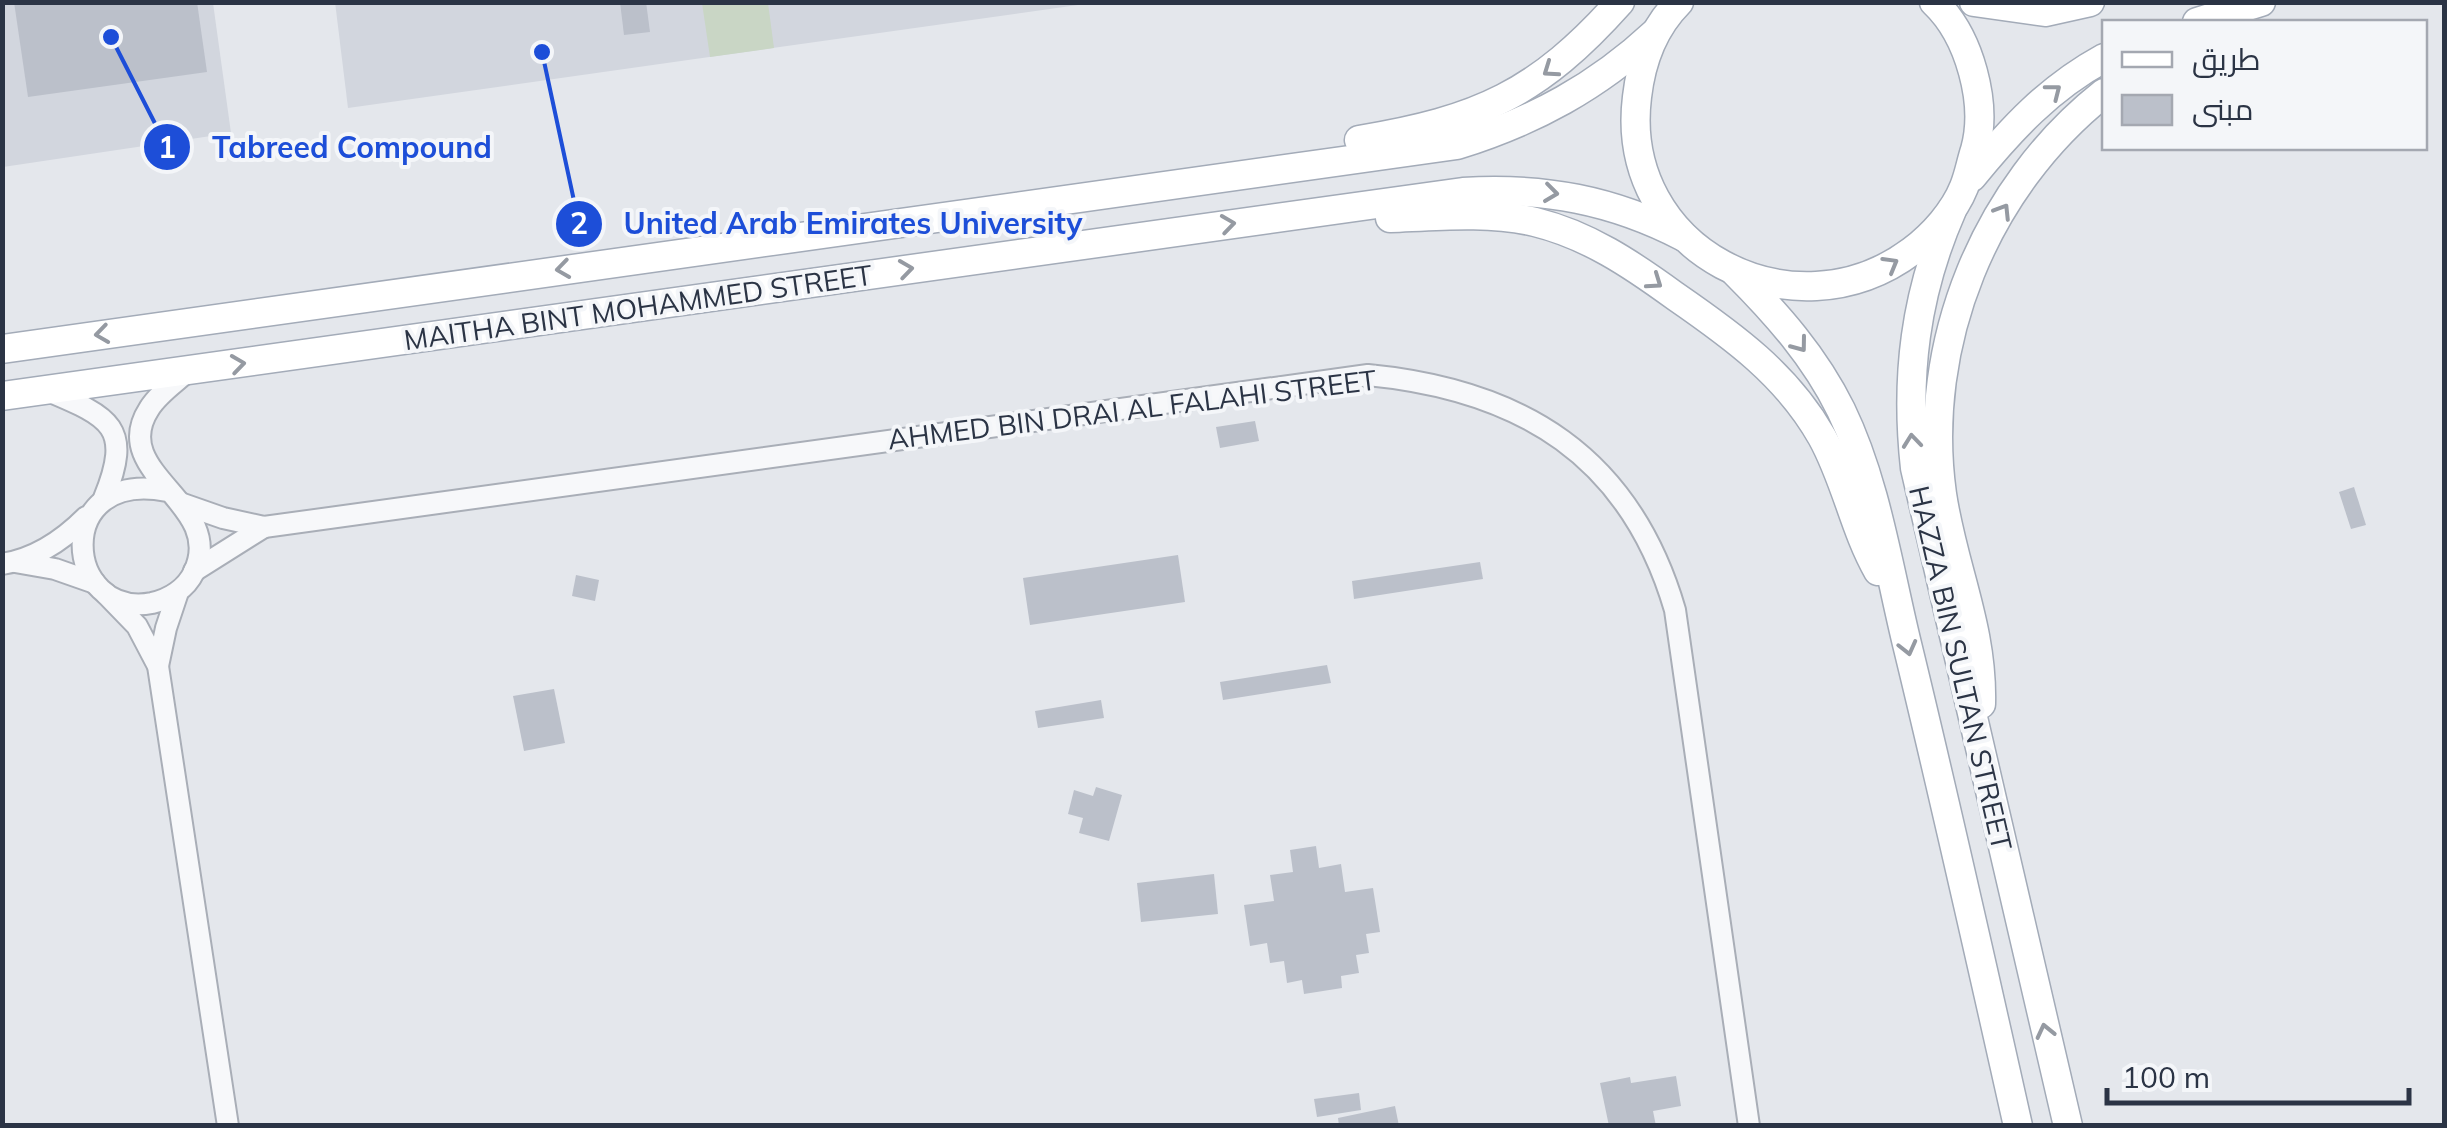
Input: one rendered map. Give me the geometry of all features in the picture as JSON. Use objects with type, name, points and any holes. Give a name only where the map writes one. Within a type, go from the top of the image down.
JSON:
[{"type":"main road","points":[[1195,181],[1250,161],[1444,123],[1480,110],[1512,96],[1564,61],[1620,2]]},
{"type":"main road","points":[[1934,2],[1965,48],[1978,94],[1978,141],[1958,198]]},
{"type":"main road","points":[[1974,2],[2045,12],[2090,2]]},
{"type":"main road","points":[[2205,20],[2247,10]]},
{"type":"main road","points":[[1670,12],[1640,73],[1634,116],[1640,160],[1657,202],[1684,237],[1735,272],[1774,285],[1814,288],[1855,282],[1904,258],[1925,241],[2027,113],[2054,89],[2102,59]]},
{"type":"main road","name":"MAITHA BINT MOHAMMED STREET","points":[[2,349],[1457,144],[1518,124],[1578,94],[1632,55],[1670,12]]},
{"type":"main road","points":[[1979,746],[1980,649],[1943,498],[1939,465],[1943,364],[1960,297],[2004,207],[2066,127],[2102,96]]},
{"type":"main road","name":"MAITHA BINT MOHAMMED STREET","points":[[2,396],[1463,192],[1530,191],[1610,206],[1684,237]]},
{"type":"main road","name":"HAZZA BIN SULTAN STREET","points":[[1958,198],[1936,244],[1917,318],[1910,374],[1915,468],[2068,1126]]},
{"type":"main road","points":[[1329,210],[1387,218],[1498,216],[1531,221],[1594,243],[1624,260],[1742,342],[1799,402],[1828,449],[1860,536],[1897,603]]},
{"type":"main road","name":"HAZZA BIN SULTAN STREET","points":[[1735,272],[1806,350],[1841,410],[1866,476],[2018,1126]]},
{"type":"street","points":[[158,666],[178,592],[194,571],[200,554],[199,536],[194,518],[175,497],[141,444],[142,427],[159,396],[188,371]]},
{"type":"street","name":"AHMED BIN DRAI AL FALAHI STREET","points":[[175,497],[223,518],[264,527],[1368,375],[1449,387],[1511,409],[1554,434],[1609,481],[1650,541],[1665,575],[1675,610],[1749,1126]]},
{"type":"street","points":[[46,390],[90,408],[112,430],[118,460],[84,528],[81,548],[85,566],[100,589],[137,626],[158,666],[228,1126]]},
{"type":"street","points":[[8,563],[56,542],[98,504],[124,489],[142,486],[175,497]]},
{"type":"street","name":"AHMED BIN DRAI AL FALAHI STREET","points":[[194,571],[264,527]]},
{"type":"street","points":[[8,563],[55,568],[124,602],[162,601],[178,592]]},
{"type":"shaded area","points":[[335,2],[1092,3],[348,108]]},
{"type":"shaded area","points":[[3,3],[213,3],[231,133],[3,167]]},
{"type":"green space","points":[[702,3],[768,3],[774,48],[710,57]]},
{"type":"building","points":[[14,2],[197,2],[207,72],[28,97]]},
{"type":"building","points":[[620,2],[646,2],[650,32],[624,35]]},
{"type":"building","points":[[1255,421],[1259,441],[1220,448],[1216,427]]},
{"type":"building","points":[[2354,487],[2366,525],[2351,529],[2339,492]]},
{"type":"building","points":[[1178,555],[1185,602],[1030,625],[1023,578]]},
{"type":"building","points":[[1480,562],[1483,579],[1354,599],[1352,581]]},
{"type":"building","points":[[576,575],[599,580],[595,601],[572,596]]},
{"type":"building","points":[[1327,665],[1331,683],[1223,700],[1220,682]]},
{"type":"building","points":[[554,689],[565,743],[524,751],[513,696]]},
{"type":"building","points":[[1101,700],[1104,718],[1038,728],[1035,711]]},
{"type":"building","points":[[1096,787],[1122,795],[1109,841],[1079,833],[1083,818],[1068,814],[1074,790],[1093,796]]},
{"type":"building","points":[[1316,846],[1319,868],[1341,864],[1345,892],[1373,888],[1380,932],[1366,934],[1369,953],[1356,955],[1359,973],[1341,976],[1342,988],[1304,994],[1302,980],[1287,983],[1284,961],[1270,963],[1267,943],[1250,946],[1244,905],[1274,901],[1270,875],[1293,872],[1290,850]]},
{"type":"building","points":[[1214,874],[1218,914],[1141,922],[1137,883]]},
{"type":"building","points":[[1676,1076],[1681,1106],[1653,1111],[1656,1126],[1609,1126],[1600,1083],[1630,1077],[1631,1083]]},
{"type":"building","points":[[1359,1093],[1361,1110],[1317,1117],[1314,1099]]},
{"type":"building","points":[[1395,1106],[1399,1126],[1339,1126],[1338,1118]]},
{"type":"place","name":"Tabreed Compound","points":[[111,37]]},
{"type":"place","name":"United Arab Emirates University","points":[[542,52]]}]
